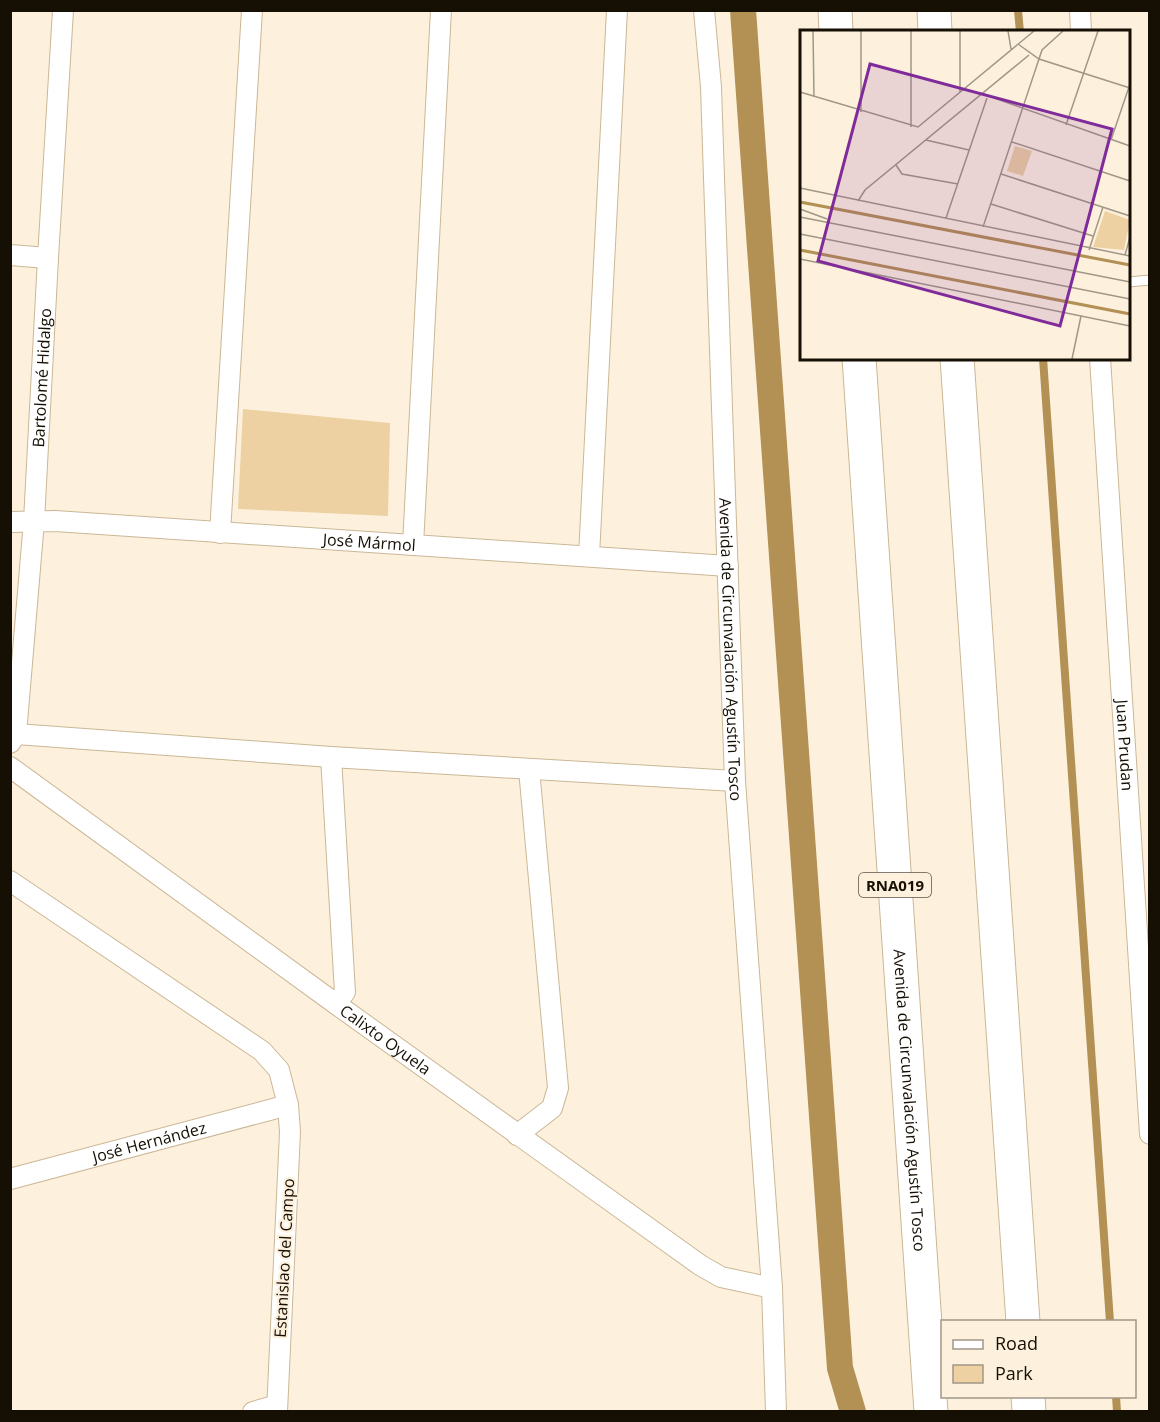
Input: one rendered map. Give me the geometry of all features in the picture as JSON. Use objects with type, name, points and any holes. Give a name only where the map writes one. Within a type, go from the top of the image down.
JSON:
[{"type":"highway","points":[[835,10],[836,30]]},
{"type":"highway","points":[[934,10],[935,30]]},
{"type":"highway","name":"Avenida de Circunvalación Agustín Tosco","points":[[859,360],[931,1412]]},
{"type":"highway","points":[[957,360],[1023,1320]]},
{"type":"highway","points":[[916,1412],[924,1307]]},
{"type":"street","name":"Bartolomé Hidalgo","points":[[13,738],[34,521],[63,10]]},
{"type":"street","points":[[220,533],[252,10]]},
{"type":"street","points":[[413,545],[441,10]]},
{"type":"street","points":[[589,556],[616,10]]},
{"type":"street","name":"Avenida de Circunvalación Agustín Tosco","points":[[705,10],[712,121],[735,781],[772,1288],[777,1412]]},
{"type":"street","points":[[1080,10],[1081,30]]},
{"type":"street","points":[[10,255],[48,258]]},
{"type":"street","name":"Juan Prudan","points":[[1100,360],[1149,1134]]},
{"type":"street","name":"José Mármol","points":[[10,522],[55,521],[728,566]]},
{"type":"street","points":[[13,738],[735,781]]},
{"type":"street","points":[[331,757],[345,992],[336,1004]]},
{"type":"street","name":"Calixto Oyuela","points":[[10,767],[700,1265],[721,1277],[772,1288]]},
{"type":"street","points":[[517,1135],[552,1108],[558,1088],[530,769]]},
{"type":"street","points":[[14,886],[262,1051],[279,1070],[288,1105]]},
{"type":"street","name":"José Hernández","points":[[10,1179],[288,1105]]},
{"type":"street","name":"Estanislao del Campo","points":[[277,1408],[290,1132],[288,1105]]},
{"type":"street","points":[[253,1412],[277,1408]]},
{"type":"lane","points":[[1130,282],[1149,280]]},
{"type":"green space","points":[[243,409],[390,423],[388,516],[238,509]]},
{"type":"waterway","points":[[743,10],[840,1368],[853,1412]]},
{"type":"waterway","points":[[1018,10],[1020,30]]},
{"type":"waterway","points":[[1043,360],[1110,1320]]},
{"type":"waterway","points":[[1116,1398],[1117,1412]]}]
